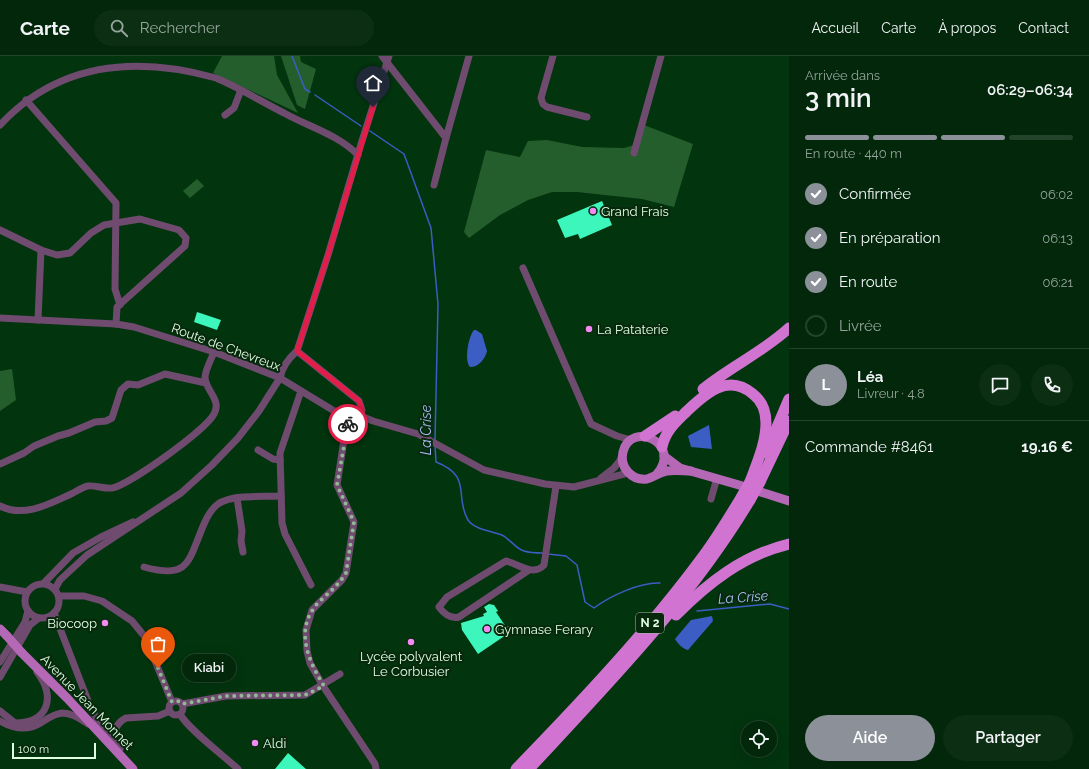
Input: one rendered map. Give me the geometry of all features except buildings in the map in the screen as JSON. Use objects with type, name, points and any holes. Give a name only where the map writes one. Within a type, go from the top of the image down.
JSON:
[{"type":"highway","points":[[645,436],[670,420],[718,378],[767,346],[789,328]]},
{"type":"highway","points":[[663,452],[664,436],[673,425],[705,394],[721,386],[741,387],[751,392],[759,400],[766,415],[766,428],[755,482]]},
{"type":"highway","name":"N 2","points":[[755,482],[789,399]]},
{"type":"highway","name":"N 2","points":[[529,769],[622,670],[683,596],[726,539],[746,498],[789,421]]},
{"type":"highway","name":"N 2","points":[[516,769],[615,664],[677,590],[746,498]]},
{"type":"highway","points":[[622,670],[688,603],[720,575],[753,557],[789,544]]},
{"type":"main road","points":[[691,471],[668,471],[646,479],[633,477],[628,473],[623,464],[622,458],[628,444],[636,438],[645,436],[652,438],[663,452],[680,468],[717,478],[789,501]]},
{"type":"main road","points":[[657,474],[661,469],[663,452]]},
{"type":"main road","name":"Avenue Jean Monnet","points":[[0,629],[96,728],[133,769]]},
{"type":"street","points":[[382,56],[388,59],[446,138]]},
{"type":"street","points":[[434,185],[469,56]]},
{"type":"street","points":[[552,56],[541,98],[543,104],[548,107],[586,117]]},
{"type":"street","points":[[634,153],[661,56]]},
{"type":"street","points":[[55,589],[60,580],[87,555],[134,526],[149,514],[181,493],[212,465],[238,438],[259,411],[280,378],[287,362],[297,351],[388,59]]},
{"type":"street","points":[[0,125],[26,100],[52,83],[75,72],[98,66],[137,61],[183,67],[217,78],[286,115],[344,143],[358,155]]},
{"type":"street","points":[[225,115],[234,108],[241,90]]},
{"type":"street","points":[[26,100],[116,203],[115,290],[120,305]]},
{"type":"street","points":[[344,143],[354,142],[361,144]]},
{"type":"street","points":[[0,230],[41,250],[57,255],[70,252],[96,229],[116,223],[140,219],[179,230],[186,238],[185,246],[117,307],[116,324]]},
{"type":"street","points":[[38,320],[41,250]]},
{"type":"street","points":[[523,268],[587,418],[591,424],[617,436],[628,444]]},
{"type":"street","name":"Route de Chevreux","points":[[0,318],[116,324],[134,327],[214,352],[280,378],[349,420]]},
{"type":"street","points":[[297,351],[359,401],[362,410],[361,416]]},
{"type":"street","points":[[0,506],[10,511],[23,512],[47,505],[87,486],[112,488],[137,475],[170,454],[208,422],[215,413],[216,403],[206,383],[205,375],[214,352]]},
{"type":"street","points":[[0,464],[24,453],[34,446],[58,436],[95,422],[106,421],[112,418],[121,390],[128,384],[138,385],[164,374],[206,383]]},
{"type":"street","points":[[301,391],[282,443],[280,460],[282,523],[285,534],[312,585]]},
{"type":"street","points":[[361,416],[356,419],[349,420],[344,440],[337,485],[354,522],[346,573],[342,580],[312,610],[306,630],[305,641],[310,663],[375,764],[376,769]]},
{"type":"street","points":[[361,416],[373,421],[404,428],[429,439],[456,456],[484,470],[556,486],[574,487],[628,473]]},
{"type":"street","points":[[258,450],[274,459],[280,460]]},
{"type":"street","points":[[598,480],[614,468],[622,458]]},
{"type":"street","points":[[711,499],[717,478]]},
{"type":"street","points":[[529,570],[459,617],[455,618],[449,616],[439,607],[446,597],[506,561],[529,570],[537,571],[541,569],[544,565],[546,554],[556,486]]},
{"type":"street","points":[[144,567],[159,571],[172,572],[181,569],[189,559],[209,513],[221,502],[237,498],[281,496]]},
{"type":"street","points":[[237,498],[242,530],[241,541],[243,552]]},
{"type":"street","points":[[0,662],[25,622],[28,611],[25,602],[27,592],[34,585],[44,583],[73,553],[101,537],[149,514]]},
{"type":"street","points":[[0,678],[30,625],[39,618],[47,617],[54,613],[59,605],[59,596],[55,589],[44,583]]},
{"type":"street","points":[[0,587],[27,592]]},
{"type":"street","points":[[59,596],[84,596],[102,601],[132,621],[145,638],[172,702]]},
{"type":"street","points":[[28,611],[39,618]]},
{"type":"street","points":[[54,613],[90,706],[98,721],[136,769]]},
{"type":"street","points":[[0,711],[15,723],[24,723],[37,718],[46,707],[48,699],[46,687],[40,676],[22,653]]},
{"type":"street","points":[[172,702],[178,701],[182,704],[226,696],[305,695],[324,686],[340,674]]},
{"type":"street","points":[[170,711],[169,706],[172,702]]},
{"type":"street","points":[[180,714],[183,711],[182,704]]},
{"type":"street","points":[[114,742],[114,731],[121,720],[126,718],[158,716],[170,711]]},
{"type":"street","points":[[170,711],[173,714],[180,714]]},
{"type":"street","points":[[0,721],[9,726],[30,727],[55,714],[63,713],[73,715],[96,728]]},
{"type":"street","points":[[180,714],[183,720],[238,769]]},
{"type":"green space","points":[[222,56],[274,56],[277,75],[298,113],[213,73]]},
{"type":"green space","points":[[281,56],[300,56],[301,62],[316,69],[305,109],[297,105]]},
{"type":"green space","points":[[644,125],[693,144],[674,207],[642,199],[577,192],[552,192],[528,200],[500,215],[469,238],[464,232],[486,150],[520,157],[528,141],[547,140],[582,147],[624,148],[638,144]]},
{"type":"green space","points":[[197,179],[204,186],[190,198],[183,191]]},
{"type":"green space","points":[[12,369],[16,400],[0,411],[0,371]]},
{"type":"water","points":[[474,330],[482,334],[487,351],[481,362],[476,366],[470,367],[467,360],[467,355],[470,338]]},
{"type":"water","points":[[709,425],[712,449],[691,447],[688,436]]},
{"type":"water","points":[[712,616],[713,621],[688,650],[676,641],[675,639],[691,620]]},
{"type":"waterway","name":"La Crise","points":[[292,56],[305,89],[310,92]]},
{"type":"waterway","name":"La Crise","points":[[315,95],[361,126]]},
{"type":"waterway","name":"La Crise","points":[[370,131],[404,154],[431,228],[438,304],[435,441]]},
{"type":"waterway","name":"La Crise","points":[[435,445],[436,462],[455,474],[459,480],[462,503],[468,520],[479,528],[502,535],[521,550],[531,553],[543,553]]},
{"type":"waterway","name":"La Crise","points":[[548,554],[566,556],[577,565],[585,602],[594,608],[608,599],[635,587],[652,583],[660,583]]},
{"type":"waterway","name":"La Crise","points":[[697,611],[770,604],[789,609]]},
{"type":"way so far","points":[[158,668],[172,702],[178,701],[182,704],[226,696],[305,695],[324,686],[310,663],[305,641],[306,630],[312,610],[342,580],[346,573],[354,522],[337,485],[348,424]]},
{"type":"place","name":"Grand Frais","points":[[593,211]]},
{"type":"place","name":"La Pataterie","points":[[589,329]]},
{"type":"place","name":"Biocoop","points":[[105,623]]},
{"type":"place","name":"Gymnase Ferary","points":[[487,629]]},
{"type":"place","name":"Lycée polyvalent Le Corbusier","points":[[411,642]]},
{"type":"place","name":"Kiabi","points":[[158,668]]},
{"type":"place","name":"Aldi","points":[[255,743]]},
{"type":"route","points":[[348,424],[349,420],[356,419],[361,416],[362,410],[359,401],[321,372],[297,351],[373,107]]}]
